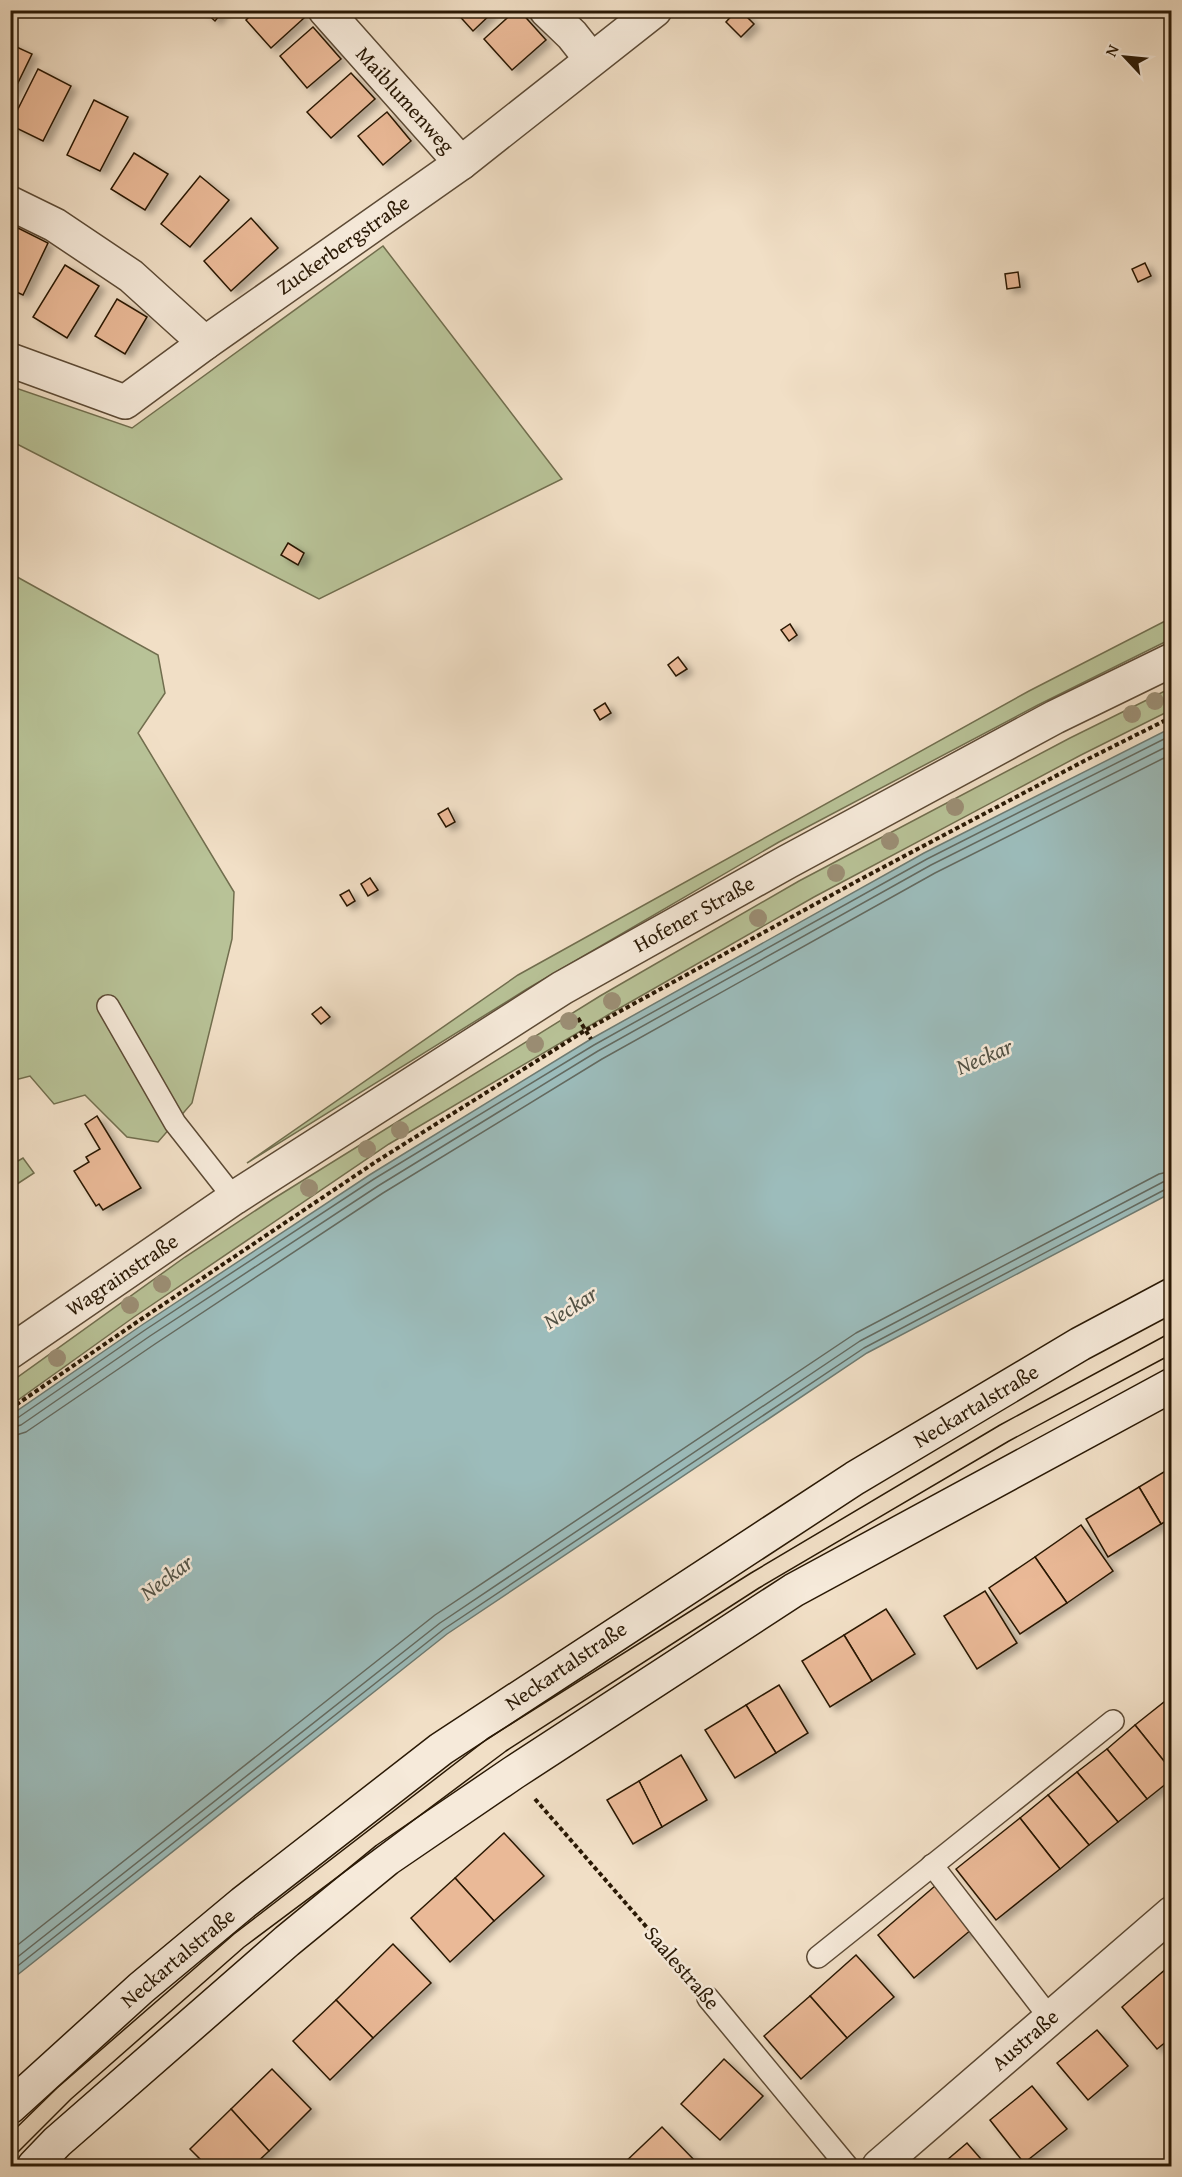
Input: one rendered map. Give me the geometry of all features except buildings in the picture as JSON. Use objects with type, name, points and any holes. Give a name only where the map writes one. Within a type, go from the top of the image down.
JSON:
[{"type":"street","name":"Maiblumenweg","points":[[325,10],[461,163]]},
{"type":"street","points":[[546,10],[572,35],[591,59]]},
{"type":"street","name":"Zuckerbergstraße","points":[[10,360],[125,402],[461,163],[655,10]]},
{"type":"street","points":[[10,203],[55,225],[131,276],[205,343]]},
{"type":"street","name":"Hofener Straße","points":[[234,1198],[562,988],[787,862],[1034,729],[1172,660]]},
{"type":"street","name":"Wagrainstraße","points":[[10,1352],[234,1198]]},
{"type":"street","name":"Neckartalstraße","points":[[10,2107],[141,1988],[233,1911],[441,1749],[855,1478],[1080,1344],[1172,1295]]},
{"type":"street","points":[[34,2166],[57,2142],[287,1941],[387,1859],[513,1773],[794,1590],[1172,1385]]},
{"type":"street","name":"Austraße","points":[[879,2166],[1172,1913]]},
{"type":"lane","points":[[108,1006],[175,1123],[234,1198]]},
{"type":"lane","points":[[818,1957],[1113,1720]]},
{"type":"lane","points":[[932,1865],[1050,2018]]},
{"type":"lane","name":"Saalestraße","points":[[708,1998],[847,2166]]},
{"type":"path","points":[[10,1409],[377,1161],[586,1030],[859,879],[1172,717]]},
{"type":"path","name":"Saalestraße","points":[[513,1773],[708,1998]]},
{"type":"green space","points":[[383,246],[562,479],[319,599],[11,441],[10,386],[132,428]]},
{"type":"green space","points":[[10,573],[158,655],[165,693],[138,733],[234,892],[232,939],[192,1103],[158,1142],[127,1137],[85,1095],[54,1104],[30,1076],[11,1081]]},
{"type":"green space","points":[[1171,618],[1171,639],[1038,705],[779,842],[527,989],[247,1163],[518,975],[1029,691]]},
{"type":"green space","points":[[1171,688],[1171,710],[1081,755],[814,897],[389,1144],[134,1317],[11,1405],[11,1382],[185,1257],[273,1199],[600,996],[799,881],[1070,738]]},
{"type":"green space","points":[[23,1158],[34,1173],[11,1188],[11,1165]]},
{"type":"water","name":"Neckar","points":[[1171,728],[1171,1193],[867,1353],[447,1634],[11,1980],[11,1415],[142,1325],[371,1174],[591,1039],[924,853]]},
{"type":"tram line","points":[[10,2134],[57,2088],[234,1934],[487,1739],[751,1573],[1000,1425],[1172,1332]]},
{"type":"tram line","points":[[10,2160],[71,2099],[244,1947],[506,1751],[759,1588],[1009,1441],[1172,1354]]}]
